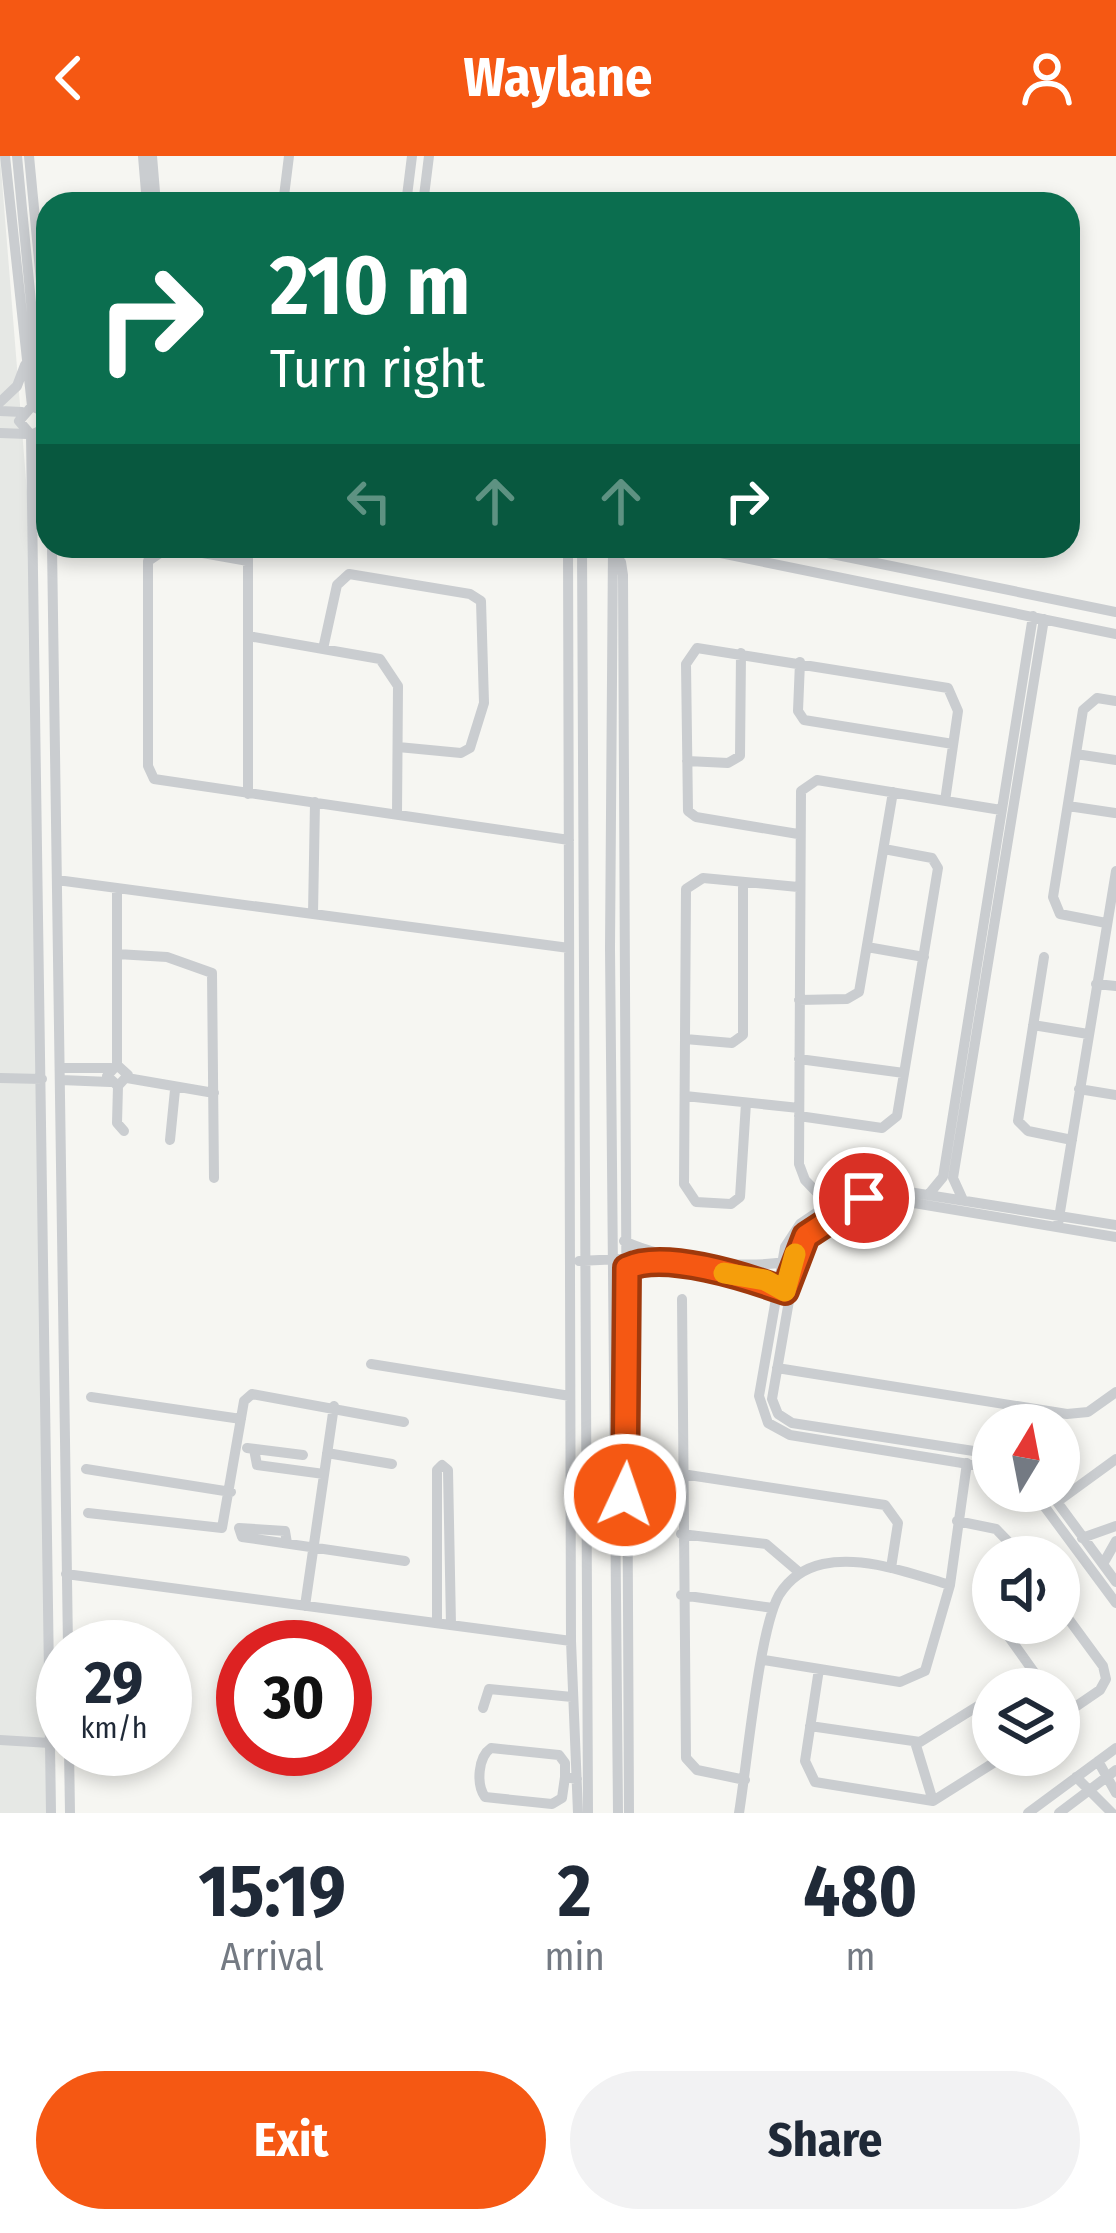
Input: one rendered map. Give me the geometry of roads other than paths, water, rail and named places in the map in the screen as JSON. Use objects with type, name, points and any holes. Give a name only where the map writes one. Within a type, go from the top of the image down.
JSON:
[{"type":"street","points":[[5,156],[36,352]]},
{"type":"street","points":[[17,156],[25,298]]},
{"type":"street","points":[[28,156],[36,335]]},
{"type":"street","points":[[147,156],[151,192]]},
{"type":"street","points":[[284,192],[289,156]]},
{"type":"street","points":[[408,192],[412,156]]},
{"type":"street","points":[[424,192],[429,156]]},
{"type":"street","points":[[0,406],[36,358]]},
{"type":"street","points":[[0,406],[36,410]]},
{"type":"street","points":[[36,412],[20,424],[36,429]]},
{"type":"street","points":[[0,433],[36,431]]},
{"type":"street","points":[[36,558],[48,1620]]},
{"type":"street","points":[[52,558],[67,1620]]},
{"type":"street","points":[[152,558],[146,570],[149,773],[161,783],[569,840]]},
{"type":"street","points":[[230,558],[248,561],[248,794]]},
{"type":"street","points":[[568,558],[571,1778],[578,1813]]},
{"type":"street","points":[[582,558],[588,1813]]},
{"type":"street","points":[[613,558],[629,1813]]},
{"type":"street","points":[[762,558],[1116,634]]},
{"type":"street","points":[[776,558],[776,564]]},
{"type":"street","points":[[853,558],[1116,612]]},
{"type":"street","points":[[323,649],[337,585],[349,574],[470,594],[481,602],[484,703],[470,748],[458,752],[398,747]]},
{"type":"street","points":[[927,1195],[944,1177],[1000,810],[1039,618]]},
{"type":"street","points":[[962,1200],[953,1178],[1039,618]]},
{"type":"street","points":[[248,636],[380,659],[392,670],[398,686],[397,815]]},
{"type":"street","points":[[798,834],[692,814],[687,657],[704,647],[943,685],[958,702],[945,801]]},
{"type":"street","points":[[688,760],[728,763],[740,756],[741,653]]},
{"type":"street","points":[[800,662],[798,711],[804,720],[952,744]]},
{"type":"street","points":[[1106,923],[1066,916],[1053,904],[1086,705],[1097,698],[1116,701]]},
{"type":"street","points":[[1076,754],[1116,760]]},
{"type":"street","points":[[828,1204],[800,1170],[799,797],[813,781],[1000,810]]},
{"type":"street","points":[[799,1000],[856,996],[893,793]]},
{"type":"street","points":[[314,914],[315,802]]},
{"type":"street","points":[[1068,806],[1115,814]]},
{"type":"street","points":[[685,1096],[887,1126],[897,1116],[938,864],[932,858],[884,849]]},
{"type":"street","points":[[1059,1222],[1116,871]]},
{"type":"street","points":[[746,1103],[740,1197],[730,1204],[696,1202],[684,1184],[686,889],[699,878],[798,887]]},
{"type":"street","points":[[57,880],[569,948]]},
{"type":"street","points":[[685,1039],[732,1043],[743,1035],[743,882]]},
{"type":"street","points":[[117,888],[117,1124],[124,1131]]},
{"type":"street","points":[[867,947],[924,957]]},
{"type":"street","points":[[117,954],[167,956],[212,972],[214,1178]]},
{"type":"street","points":[[1044,957],[1018,1121],[1028,1132],[1072,1140]]},
{"type":"street","points":[[1096,984],[1116,986]]},
{"type":"street","points":[[1033,1025],[1088,1034]]},
{"type":"street","points":[[799,1059],[904,1073]]},
{"type":"street","points":[[61,1074],[117,1076],[175,1090],[214,1093]]},
{"type":"street","points":[[0,1078],[41,1079]]},
{"type":"street","points":[[1079,1089],[1116,1095]]},
{"type":"street","points":[[170,1140],[175,1090]]},
{"type":"street","points":[[972,1452],[783,1433],[763,1415],[759,1396],[794,1230],[828,1204],[864,1186],[962,1200],[1116,1237]]},
{"type":"street","points":[[786,1264],[806,1236],[872,1196],[1116,1226]]},
{"type":"street","points":[[620,1241],[647,1251],[759,1266],[786,1264]]},
{"type":"street","points":[[570,1261],[655,1262],[760,1278],[782,1289]]},
{"type":"street","points":[[618,1813],[623,1262]]},
{"type":"street","points":[[782,1289],[772,1399],[784,1420],[972,1464]]},
{"type":"street","points":[[682,1299],[686,1758],[697,1771],[745,1780]]},
{"type":"street","points":[[371,1364],[570,1396]]},
{"type":"street","points":[[776,1368],[1066,1414],[1084,1413],[1116,1392]]},
{"type":"street","points":[[88,1513],[217,1530],[227,1524],[244,1401],[252,1394],[404,1421]]},
{"type":"street","points":[[91,1397],[241,1419]]},
{"type":"street","points":[[305,1606],[334,1406]]},
{"type":"street","points":[[46,1424],[64,1424]]},
{"type":"street","points":[[46,1441],[64,1442]]},
{"type":"street","points":[[238,1447],[301,1455],[297,1470]]},
{"type":"street","points":[[254,1449],[257,1465],[324,1474]]},
{"type":"street","points":[[327,1453],[392,1464]]},
{"type":"street","points":[[1080,1480],[1116,1459]]},
{"type":"street","points":[[764,1660],[900,1682],[918,1677],[930,1664],[950,1585],[967,1463]]},
{"type":"street","points":[[443,1558],[448,1470],[442,1465],[436,1470],[444,1624]]},
{"type":"street","points":[[86,1469],[231,1492]]},
{"type":"street","points":[[682,1474],[885,1505],[898,1523],[890,1568]]},
{"type":"street","points":[[1049,1512],[1116,1603]]},
{"type":"street","points":[[1064,1512],[1116,1582]]},
{"type":"street","points":[[957,1521],[996,1529],[1003,1536]]},
{"type":"street","points":[[1082,1538],[1116,1526]]},
{"type":"street","points":[[682,1534],[766,1544],[800,1573]]},
{"type":"street","points":[[1103,1564],[1116,1541]]},
{"type":"street","points":[[287,1543],[405,1561]]},
{"type":"street","points":[[740,1813],[773,1608],[800,1573],[835,1562],[890,1568],[950,1585]]},
{"type":"street","points":[[66,1574],[572,1641]]},
{"type":"street","points":[[681,1594],[773,1608]]},
{"type":"street","points":[[1080,1635],[1106,1672],[1100,1690],[1080,1702]]},
{"type":"street","points":[[819,1669],[805,1768],[814,1782],[932,1801],[972,1776]]},
{"type":"street","points":[[483,1708],[489,1689],[572,1697]]},
{"type":"street","points":[[811,1726],[915,1742],[935,1738],[972,1710]]},
{"type":"street","points":[[0,1740],[36,1742]]},
{"type":"street","points":[[915,1742],[932,1801]]},
{"type":"street","points":[[491,1748],[559,1755],[571,1778],[562,1798],[551,1804],[485,1797],[479,1786],[483,1756],[491,1748]]},
{"type":"street","points":[[1028,1813],[1116,1748]]},
{"type":"street","points":[[1098,1761],[1112,1772],[1116,1793]]},
{"type":"street","points":[[1059,1813],[1112,1772]]},
{"type":"street","points":[[50,1776],[51,1813]]},
{"type":"street","points":[[69,1776],[70,1813]]},
{"type":"street","points":[[1076,1778],[1112,1813]]}]
